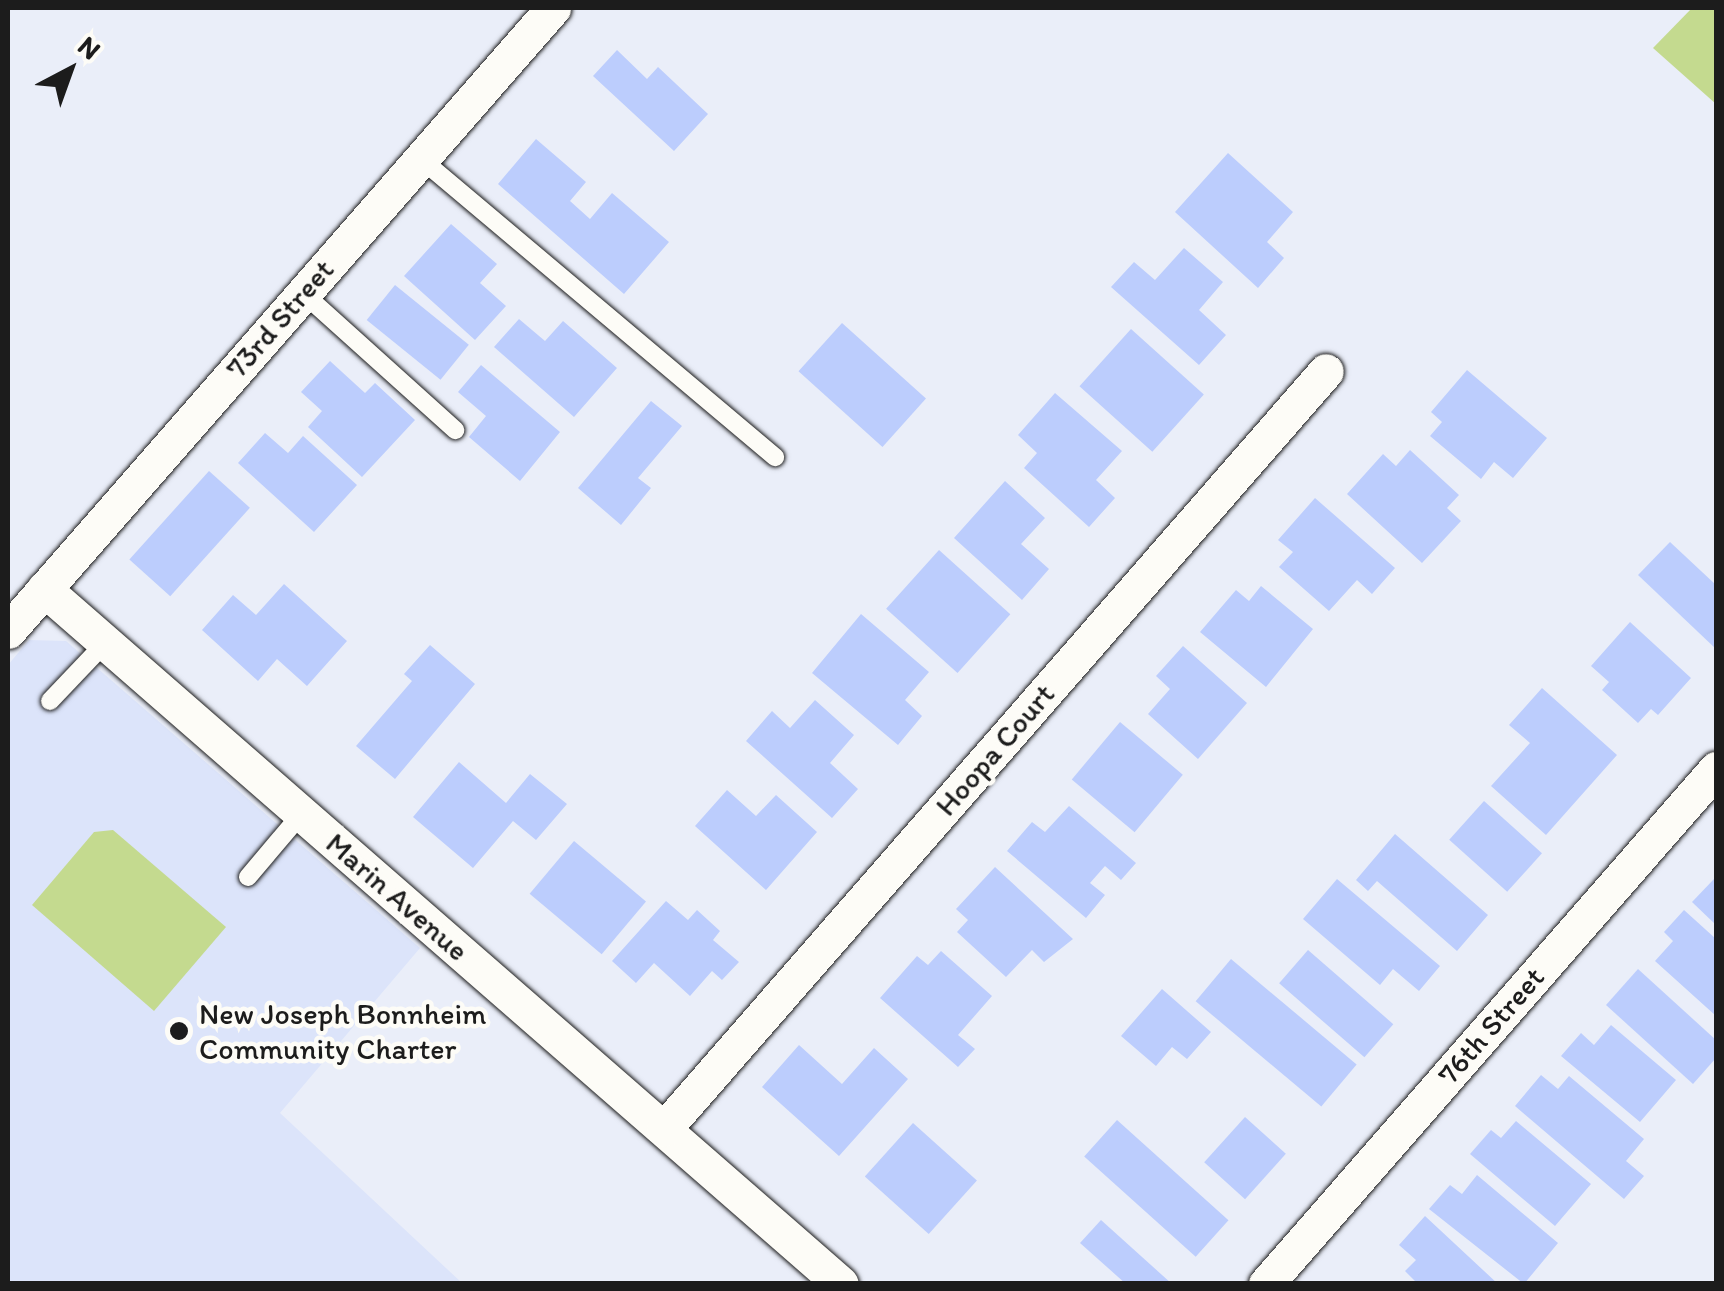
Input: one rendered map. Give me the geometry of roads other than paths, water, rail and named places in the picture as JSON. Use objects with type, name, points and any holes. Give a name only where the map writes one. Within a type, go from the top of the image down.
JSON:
[{"type":"street","name":"73rd Street","points":[[8,631],[553,8]]},
{"type":"street","name":"Hoopa Court","points":[[664,1129],[1326,371]]},
{"type":"street","name":"Marin Avenue","points":[[44,590],[841,1284]]},
{"type":"street","name":"76th Street","points":[[1266,1284],[1716,769]]},
{"type":"lane","points":[[420,159],[774,457]]},
{"type":"lane","points":[[303,293],[456,430]]},
{"type":"lane","points":[[50,702],[106,643]]},
{"type":"lane","points":[[248,877],[302,813]]},
{"type":"place","name":"New Joseph Bonnheim Community Charter","points":[[179,1031]]}]
